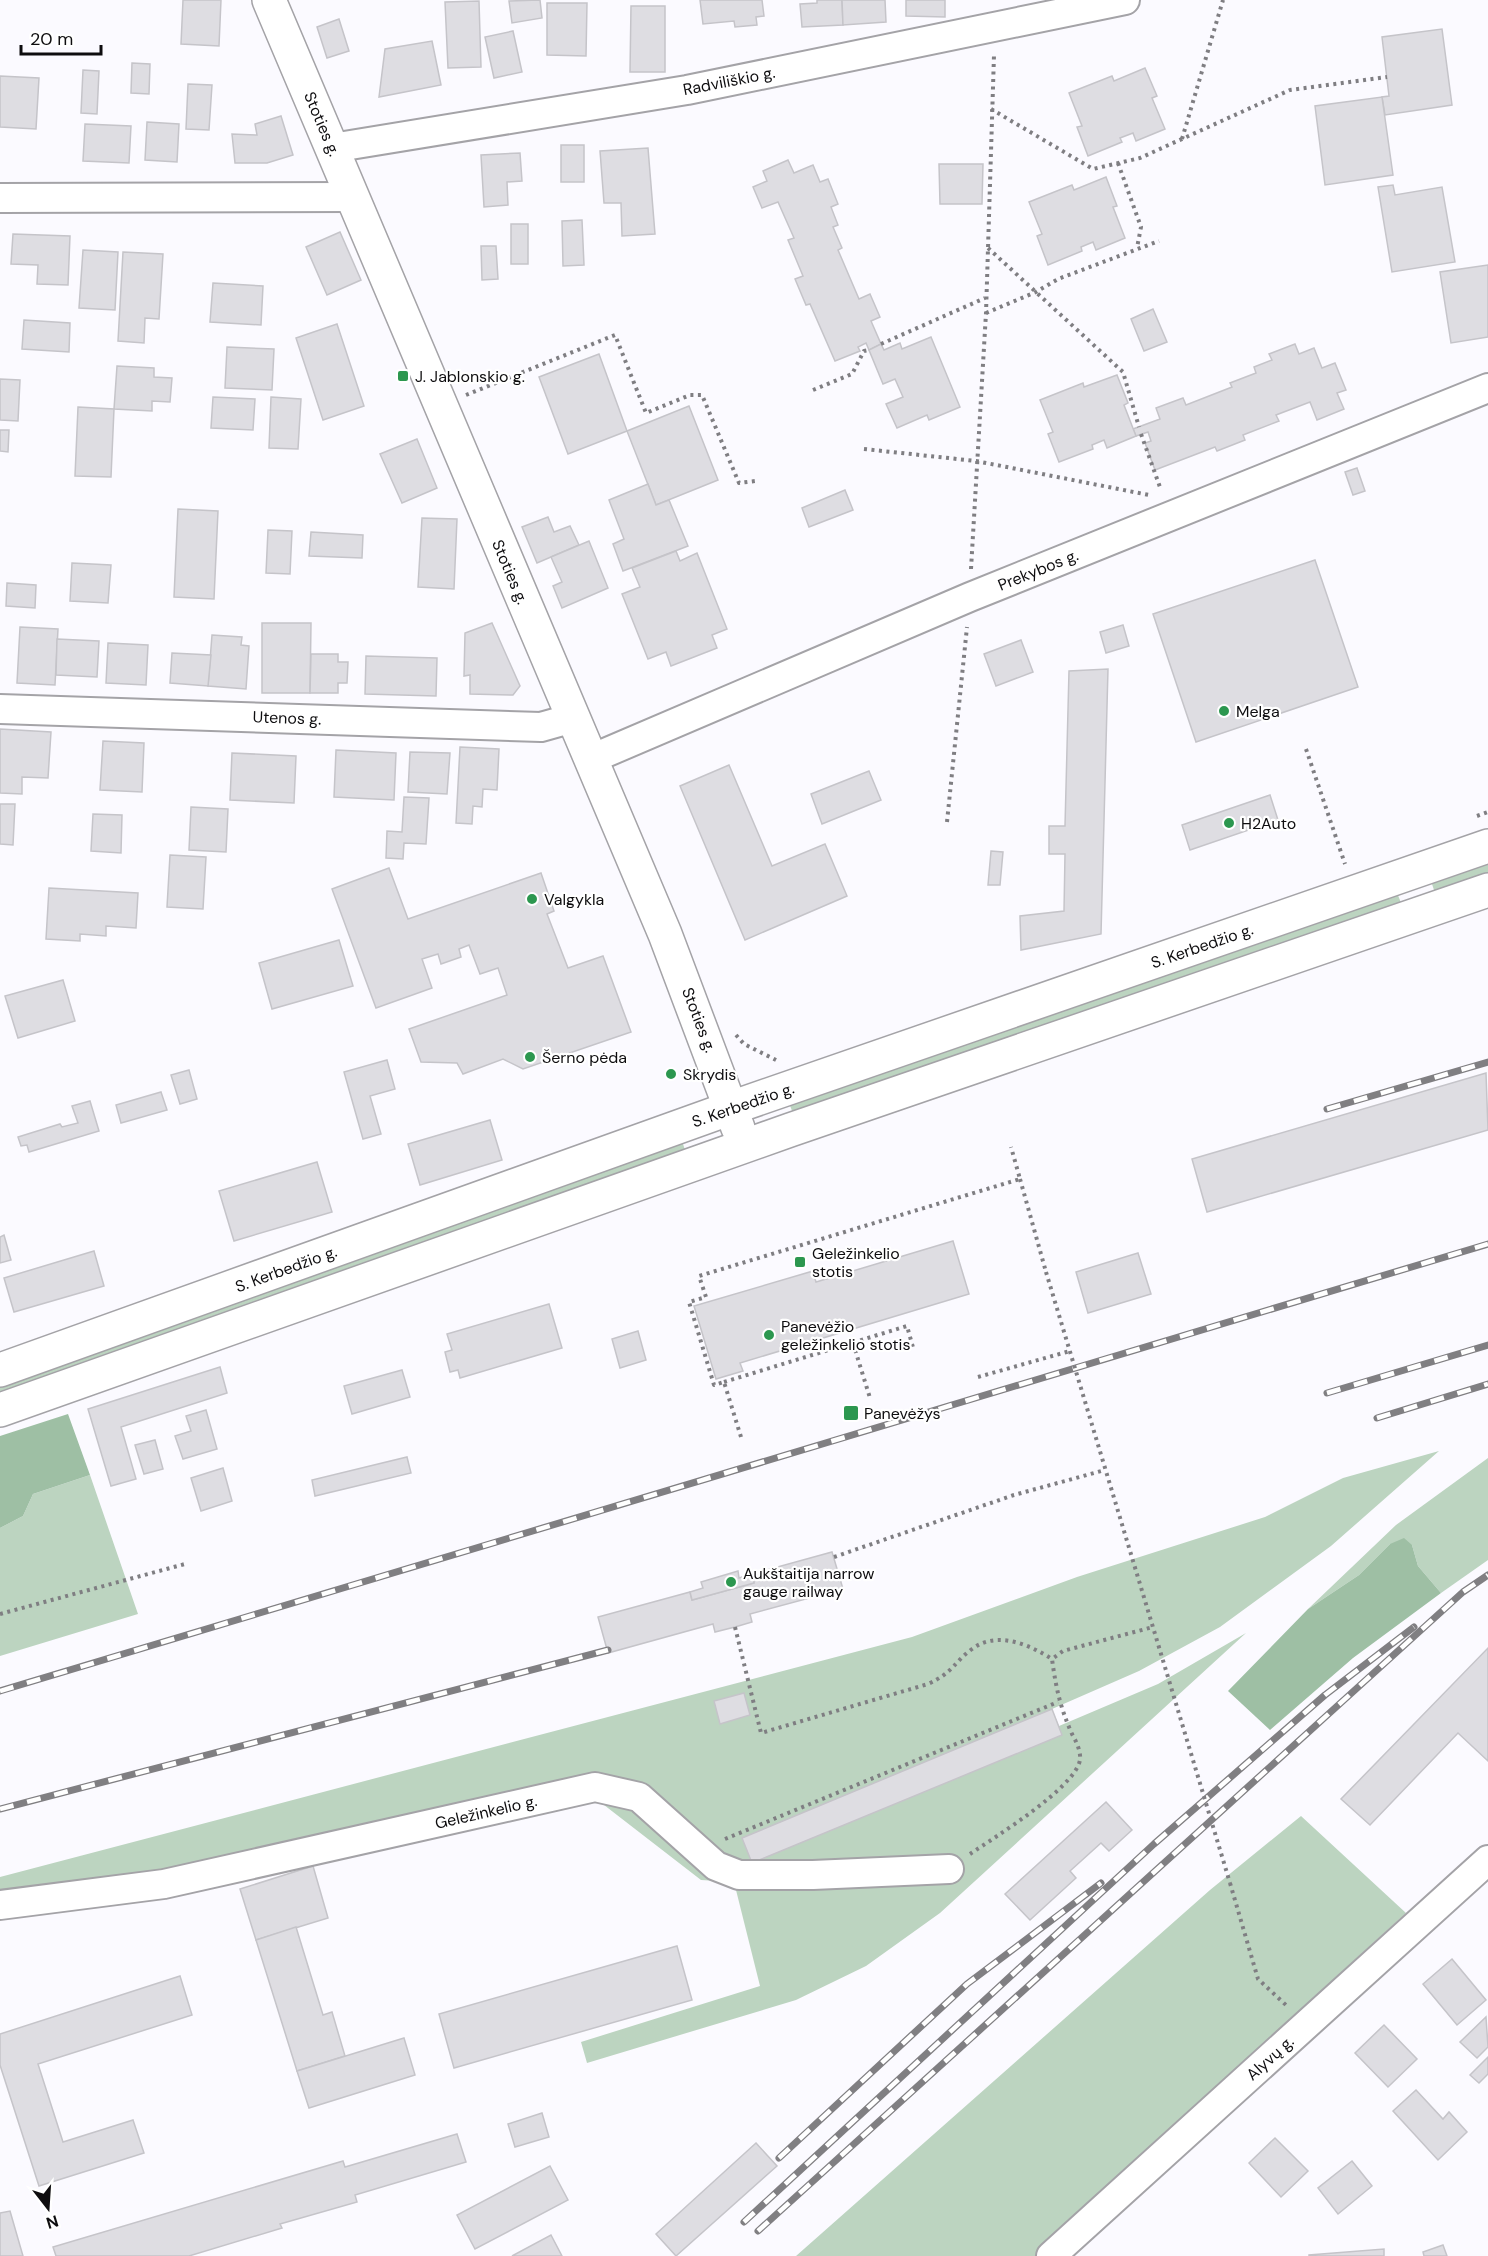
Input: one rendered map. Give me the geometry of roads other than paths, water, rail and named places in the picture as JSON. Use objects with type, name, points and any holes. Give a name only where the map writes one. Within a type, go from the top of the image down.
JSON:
[{"type":"main road","name":"Stoties g.","points":[[268,0],[684,982],[744,1147]]},
{"type":"main road","name":"S. Kerbedžio g.","points":[[0,1370],[731,1108],[1488,846]]},
{"type":"main road","points":[[1411,873],[1425,912]]},
{"type":"main road","points":[[0,1410],[744,1147],[1488,890]]},
{"type":"street","name":"Radviliškio g.","points":[[332,148],[687,90],[1125,0]]},
{"type":"street","points":[[0,198],[353,197]]},
{"type":"street","name":"Prekybos g.","points":[[591,759],[970,597],[1488,388]]},
{"type":"street","name":"Utenos g.","points":[[0,709],[541,728],[573,718]]},
{"type":"street","name":"Geležinkelio g.","points":[[0,1905],[164,1884],[596,1787],[639,1797],[716,1866],[739,1875],[813,1875],[949,1869]]},
{"type":"street","name":"Alyvų g.","points":[[1051,2256],[1488,1860]]},
{"type":"railway","points":[[1327,1109],[1488,1062]]},
{"type":"railway","points":[[0,1691],[1488,1244]]},
{"type":"railway","points":[[1327,1393],[1488,1345]]},
{"type":"railway","points":[[1377,1418],[1488,1384]]},
{"type":"railway","points":[[758,2231],[1463,1592],[1488,1575]]},
{"type":"railway","points":[[744,2222],[1154,1844],[1325,1695],[1414,1627]]},
{"type":"railway","points":[[0,1809],[608,1650]]},
{"type":"railway","points":[[779,2158],[967,1984],[1101,1883]]},
{"type":"place","name":"J. Jablonskio g.","points":[[403,376]]},
{"type":"place","name":"Melga","points":[[1224,711]]},
{"type":"place","name":"H2Auto","points":[[1229,823]]},
{"type":"place","name":"Valgykla","points":[[532,899]]},
{"type":"place","name":"Šerno pėda","points":[[530,1057]]},
{"type":"place","name":"Skrydis","points":[[671,1074]]},
{"type":"place","name":"Geležinkelio stotis","points":[[800,1262]]},
{"type":"place","name":"Panevėžio geležinkelio stotis","points":[[769,1335]]},
{"type":"place","name":"Panevėžys","points":[[851,1413]]},
{"type":"place","name":"Aukštaitija narrow gauge railway","points":[[731,1582]]}]
